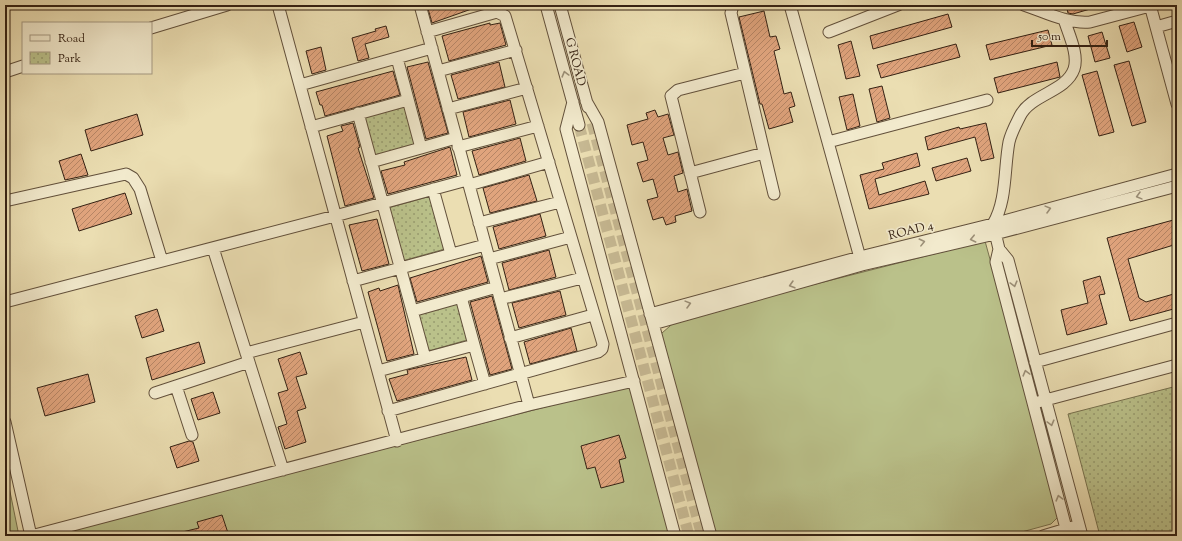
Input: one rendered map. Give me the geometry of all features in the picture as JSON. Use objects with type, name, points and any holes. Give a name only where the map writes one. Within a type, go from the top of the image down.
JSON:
[{"type":"street","points":[[152,28],[227,5]]},
{"type":"street","points":[[278,5],[396,441]]},
{"type":"street","points":[[420,5],[529,405]]},
{"type":"street","name":"G ROAD","points":[[546,5],[579,125]]},
{"type":"street","name":"G ROAD","points":[[560,5],[592,123]]},
{"type":"street","points":[[733,5],[731,13],[774,194]]},
{"type":"street","points":[[790,5],[861,261]]},
{"type":"street","points":[[829,32],[898,5]]},
{"type":"street","points":[[1024,5],[1064,19],[1080,22],[1090,22],[1150,5],[1177,104]]},
{"type":"street","points":[[388,411],[598,352],[602,349],[603,344],[593,315],[505,16],[497,12],[427,32]]},
{"type":"street","points":[[1064,19],[1075,57],[1073,71],[1067,80],[1031,103],[1021,114],[1010,141],[999,214],[994,229],[999,249],[1008,260],[1082,536]]},
{"type":"street","points":[[1156,27],[1177,21]]},
{"type":"street","points":[[300,85],[432,48]]},
{"type":"street","points":[[438,71],[516,50]]},
{"type":"street","points":[[397,58],[421,148]]},
{"type":"street","points":[[5,72],[22,66]]},
{"type":"street","points":[[700,212],[671,96],[678,90],[745,72]]},
{"type":"street","points":[[448,109],[527,88]]},
{"type":"street","points":[[311,127],[408,100]]},
{"type":"street","points":[[828,142],[987,100]]},
{"type":"street","points":[[586,101],[598,122],[711,536]]},
{"type":"street","points":[[573,102],[566,129],[676,536]]},
{"type":"street","points":[[358,114],[425,358]]},
{"type":"street","points":[[371,162],[421,148],[457,143],[538,126]]},
{"type":"street","points":[[690,173],[764,153]]},
{"type":"street","points":[[5,302],[336,216],[433,189],[548,162]]},
{"type":"street","points":[[5,201],[126,174],[133,178],[140,189],[162,261]]},
{"type":"street","name":"ROAD 4","points":[[994,229],[1177,174]]},
{"type":"street","name":"ROAD 4","points":[[652,319],[861,261],[1177,186]]},
{"type":"street","points":[[433,189],[451,254]]},
{"type":"street","points":[[479,223],[560,202]]},
{"type":"street","points":[[489,259],[571,237]]},
{"type":"street","points":[[353,281],[485,245]]},
{"type":"street","points":[[213,248],[283,470]]},
{"type":"street","points":[[999,249],[996,262],[1068,533]]},
{"type":"street","points":[[500,299],[582,278]]},
{"type":"street","points":[[412,310],[497,287]]},
{"type":"street","points":[[461,297],[485,384]]},
{"type":"street","points":[[510,338],[593,315]]},
{"type":"street","points":[[155,393],[248,358],[364,322]]},
{"type":"street","points":[[1036,362],[1177,323]]},
{"type":"street","points":[[378,371],[474,344]]},
{"type":"street","points":[[1034,404],[1177,365]]},
{"type":"street","points":[[5,422],[31,536],[46,534],[529,405],[634,381]]},
{"type":"street","points":[[176,386],[192,435]]},
{"type":"street","points":[[1043,536],[1068,533],[1079,525]]},
{"type":"green space","points":[[406,105],[416,146],[374,157],[364,115]]},
{"type":"green space","points":[[431,196],[445,249],[402,261],[388,208]]},
{"type":"green space","points":[[985,241],[1060,515],[1051,524],[1007,536],[711,536],[654,340],[678,319]]},
{"type":"green space","points":[[457,303],[467,340],[425,352],[415,314]]},
{"type":"green space","points":[[638,383],[678,536],[47,536]]},
{"type":"green space","points":[[1177,386],[1177,536],[1100,536],[1068,414]]},
{"type":"green space","points":[[5,467],[19,536],[5,536]]},
{"type":"building","points":[[427,5],[480,5],[480,6],[432,23]]},
{"type":"building","points":[[1066,5],[1096,5],[1097,7],[1073,14],[1068,13]]},
{"type":"building","points":[[764,11],[770,37],[776,36],[780,49],[774,51],[784,94],[791,92],[795,106],[789,108],[793,122],[769,129],[762,104],[760,104],[739,17]]},
{"type":"building","points":[[948,14],[952,27],[873,49],[870,36]]},
{"type":"building","points":[[1134,22],[1142,47],[1127,52],[1119,26]]},
{"type":"building","points":[[490,23],[490,25],[500,23],[506,45],[449,61],[442,36]]},
{"type":"building","points":[[386,26],[389,37],[365,44],[369,58],[358,61],[352,38],[376,31],[375,29]]},
{"type":"building","points":[[1048,30],[1052,45],[990,60],[986,45]]},
{"type":"building","points":[[1102,32],[1110,58],[1095,62],[1088,36]]},
{"type":"building","points":[[851,41],[860,76],[846,79],[838,45]]},
{"type":"building","points":[[956,44],[960,57],[881,78],[877,65]]},
{"type":"building","points":[[321,47],[326,70],[312,74],[306,51]]},
{"type":"building","points":[[1129,61],[1146,122],[1132,126],[1114,65]]},
{"type":"building","points":[[428,62],[448,133],[426,139],[407,67]]},
{"type":"building","points":[[499,62],[505,87],[458,99],[451,75]]},
{"type":"building","points":[[1057,62],[1060,77],[998,93],[994,78]]},
{"type":"building","points":[[393,71],[400,95],[325,116],[316,92]]},
{"type":"building","points":[[1097,71],[1114,132],[1099,136],[1082,75]]},
{"type":"building","points":[[882,86],[890,118],[877,122],[869,89]]},
{"type":"building","points":[[853,94],[860,126],[847,130],[839,97]]},
{"type":"building","points":[[510,100],[516,124],[469,137],[463,112]]},
{"type":"building","points":[[655,110],[658,117],[668,114],[674,135],[663,138],[668,155],[678,152],[683,173],[674,176],[678,192],[687,189],[692,211],[675,216],[676,222],[666,225],[663,217],[653,220],[647,200],[658,197],[653,179],[643,182],[637,163],[648,160],[643,142],[632,145],[627,125],[648,119],[646,113]]},
{"type":"building","points":[[137,114],[143,135],[91,151],[85,130]]},
{"type":"building","points":[[353,123],[360,147],[358,148],[374,198],[345,206],[327,136],[343,131],[341,126]]},
{"type":"building","points":[[986,123],[994,158],[981,161],[975,137],[928,150],[925,137],[959,127],[960,129]]},
{"type":"building","points":[[520,138],[526,161],[479,175],[472,151]]},
{"type":"building","points":[[450,147],[457,175],[388,194],[381,171],[405,165],[404,162]]},
{"type":"building","points":[[917,153],[920,166],[875,179],[879,195],[925,181],[929,194],[869,209],[860,175],[884,169],[882,163]]},
{"type":"building","points":[[81,154],[88,175],[65,180],[59,161]]},
{"type":"building","points":[[967,158],[971,171],[936,181],[932,168]]},
{"type":"building","points":[[529,175],[537,201],[490,213],[483,188]]},
{"type":"building","points":[[125,193],[132,214],[79,231],[72,209]]},
{"type":"building","points":[[540,214],[546,236],[499,249],[493,227]]},
{"type":"building","points":[[377,219],[389,264],[362,271],[349,225]]},
{"type":"building","points":[[1177,219],[1177,244],[1128,259],[1139,298],[1146,302],[1177,293],[1177,308],[1130,321],[1107,238]]},
{"type":"building","points":[[549,250],[556,277],[509,290],[502,263]]},
{"type":"building","points":[[481,256],[488,282],[417,302],[410,278]]},
{"type":"building","points":[[1100,276],[1105,294],[1099,295],[1107,324],[1067,335],[1061,310],[1088,303],[1083,281]]},
{"type":"building","points":[[398,285],[414,354],[387,361],[368,292],[379,288],[380,291]]},
{"type":"building","points":[[560,291],[566,315],[519,328],[512,303]]},
{"type":"building","points":[[492,296],[512,369],[490,375],[470,302]]},
{"type":"building","points":[[157,309],[164,331],[142,338],[135,316]]},
{"type":"building","points":[[571,328],[577,351],[530,364],[524,342]]},
{"type":"building","points":[[199,342],[205,363],[152,380],[146,358]]},
{"type":"building","points":[[300,352],[307,374],[296,377],[306,408],[297,411],[306,442],[285,449],[278,427],[287,424],[278,393],[288,390],[278,359]]},
{"type":"building","points":[[466,357],[472,380],[397,401],[389,379],[408,374],[407,370]]},
{"type":"building","points":[[88,374],[95,402],[45,416],[37,388]]},
{"type":"building","points":[[213,392],[220,413],[198,420],[191,399]]},
{"type":"building","points":[[619,435],[626,458],[619,460],[624,482],[601,488],[595,467],[587,469],[581,446]]},
{"type":"building","points":[[189,441],[193,442],[199,461],[177,468],[170,447]]},
{"type":"building","points":[[222,515],[229,536],[178,536],[178,533],[199,528],[197,522]]},
{"type":"tunnel","points":[[592,123],[702,536]]},
{"type":"tunnel","points":[[579,125],[689,536]]}]
